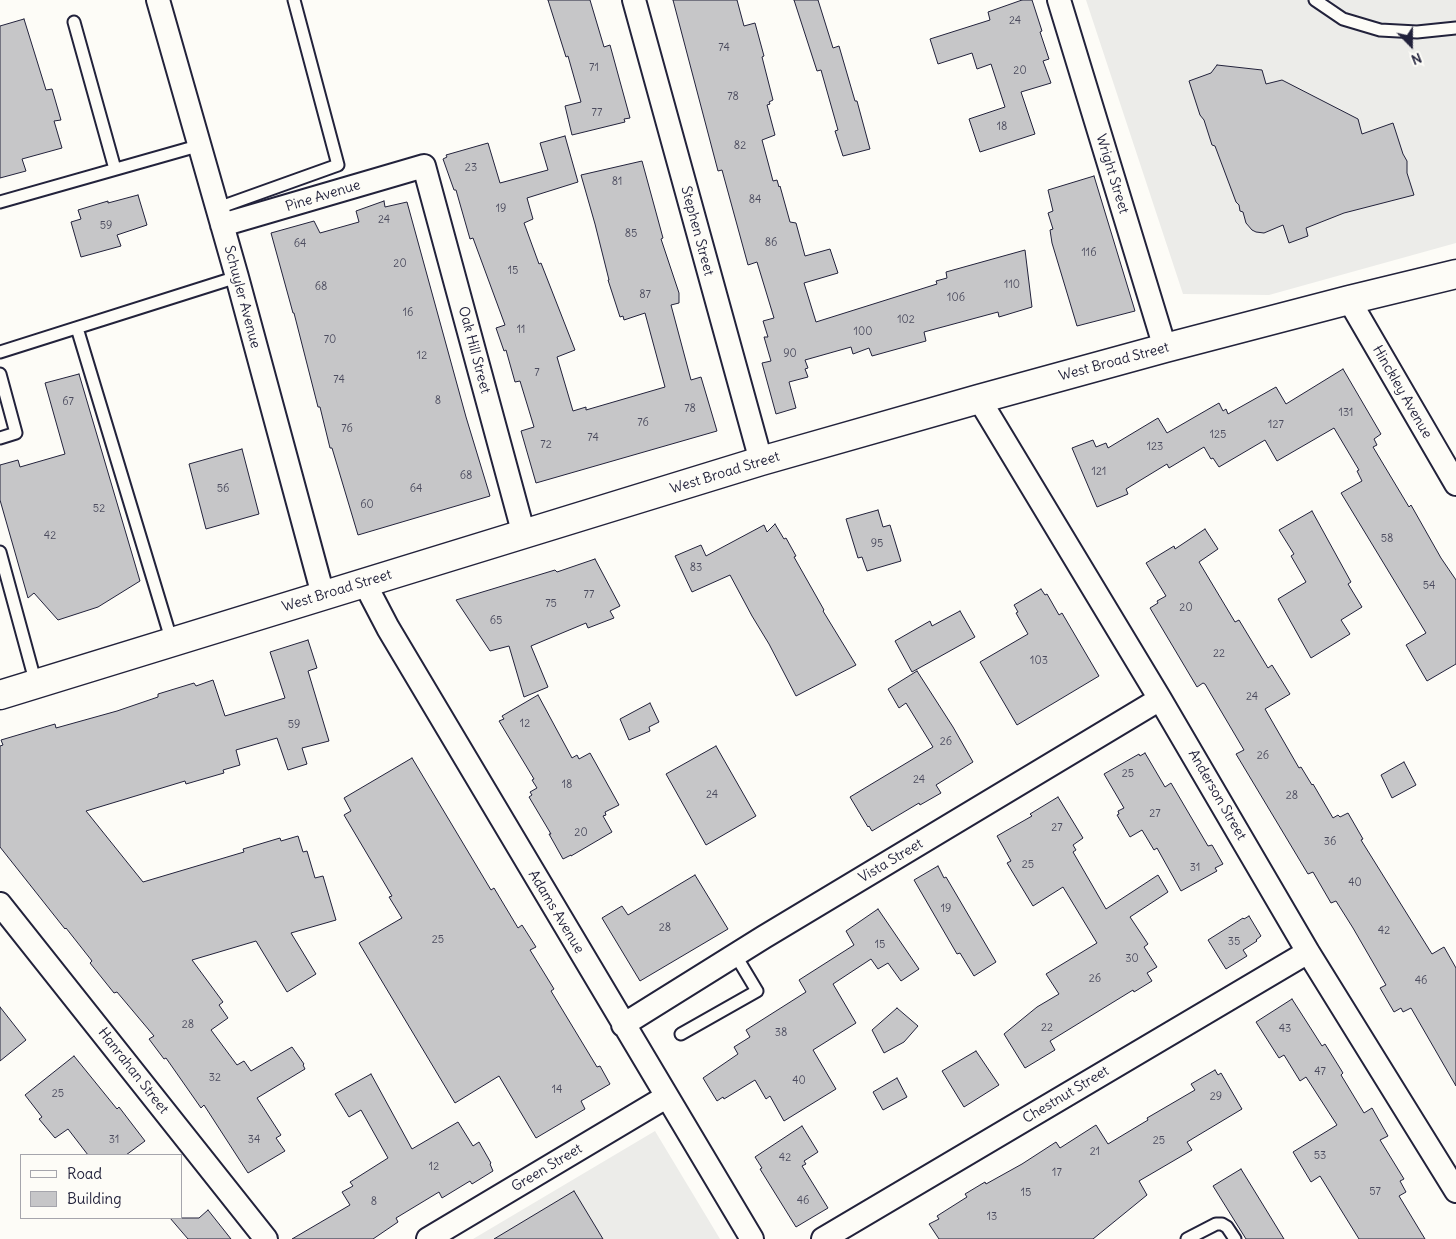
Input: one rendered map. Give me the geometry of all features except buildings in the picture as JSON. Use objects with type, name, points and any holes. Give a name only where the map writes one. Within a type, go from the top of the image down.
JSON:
[{"type":"main road","name":"West Broad Street","points":[[0,695],[761,461],[980,398],[1165,348],[1456,274]]},
{"type":"street","name":"Schuyler Avenue","points":[[158,0],[238,277],[324,595]]},
{"type":"street","name":"Stephen Street","points":[[634,0],[761,461]]},
{"type":"street","name":"Wright Street","points":[[1059,0],[1165,348]]},
{"type":"street","name":"Pine Avenue","points":[[220,217],[424,166]]},
{"type":"street","name":"Oak Hill Street","points":[[424,166],[524,534]]},
{"type":"street","name":"Hinckley Avenue","points":[[1348,300],[1456,484]]},
{"type":"street","name":"Anderson Street","points":[[980,398],[1160,699],[1308,952],[1456,1191]]},
{"type":"street","name":"Adams Avenue","points":[[364,582],[388,628],[752,1239]]},
{"type":"street","name":"Vista Street","points":[[623,1024],[1160,699]]},
{"type":"street","name":"Hanrahan Street","points":[[0,904],[266,1239]]},
{"type":"street","name":"Chestnut Street","points":[[823,1239],[1308,952]]},
{"type":"street","name":"Green Street","points":[[435,1237],[666,1096]]},
{"type":"lane","points":[[220,217],[338,165],[294,0]]},
{"type":"lane","points":[[1315,0],[1343,19],[1380,30],[1417,32],[1456,28]]},
{"type":"lane","points":[[74,22],[115,169]]},
{"type":"lane","points":[[0,202],[200,145]]},
{"type":"lane","points":[[0,352],[238,277]]},
{"type":"lane","points":[[78,328],[172,642]]},
{"type":"lane","points":[[0,374],[16,434],[0,438]]},
{"type":"lane","points":[[0,552],[36,684]]},
{"type":"lane","points":[[681,1034],[757,991],[736,956]]},
{"type":"lane","points":[[1187,1239],[1207,1227],[1222,1224],[1227,1227],[1235,1239]]},
{"type":"shaded area","points":[[1086,0],[1456,0],[1456,243],[1269,295],[1183,294]]},
{"type":"shaded area","points":[[655,1131],[720,1239],[473,1239]]}]
